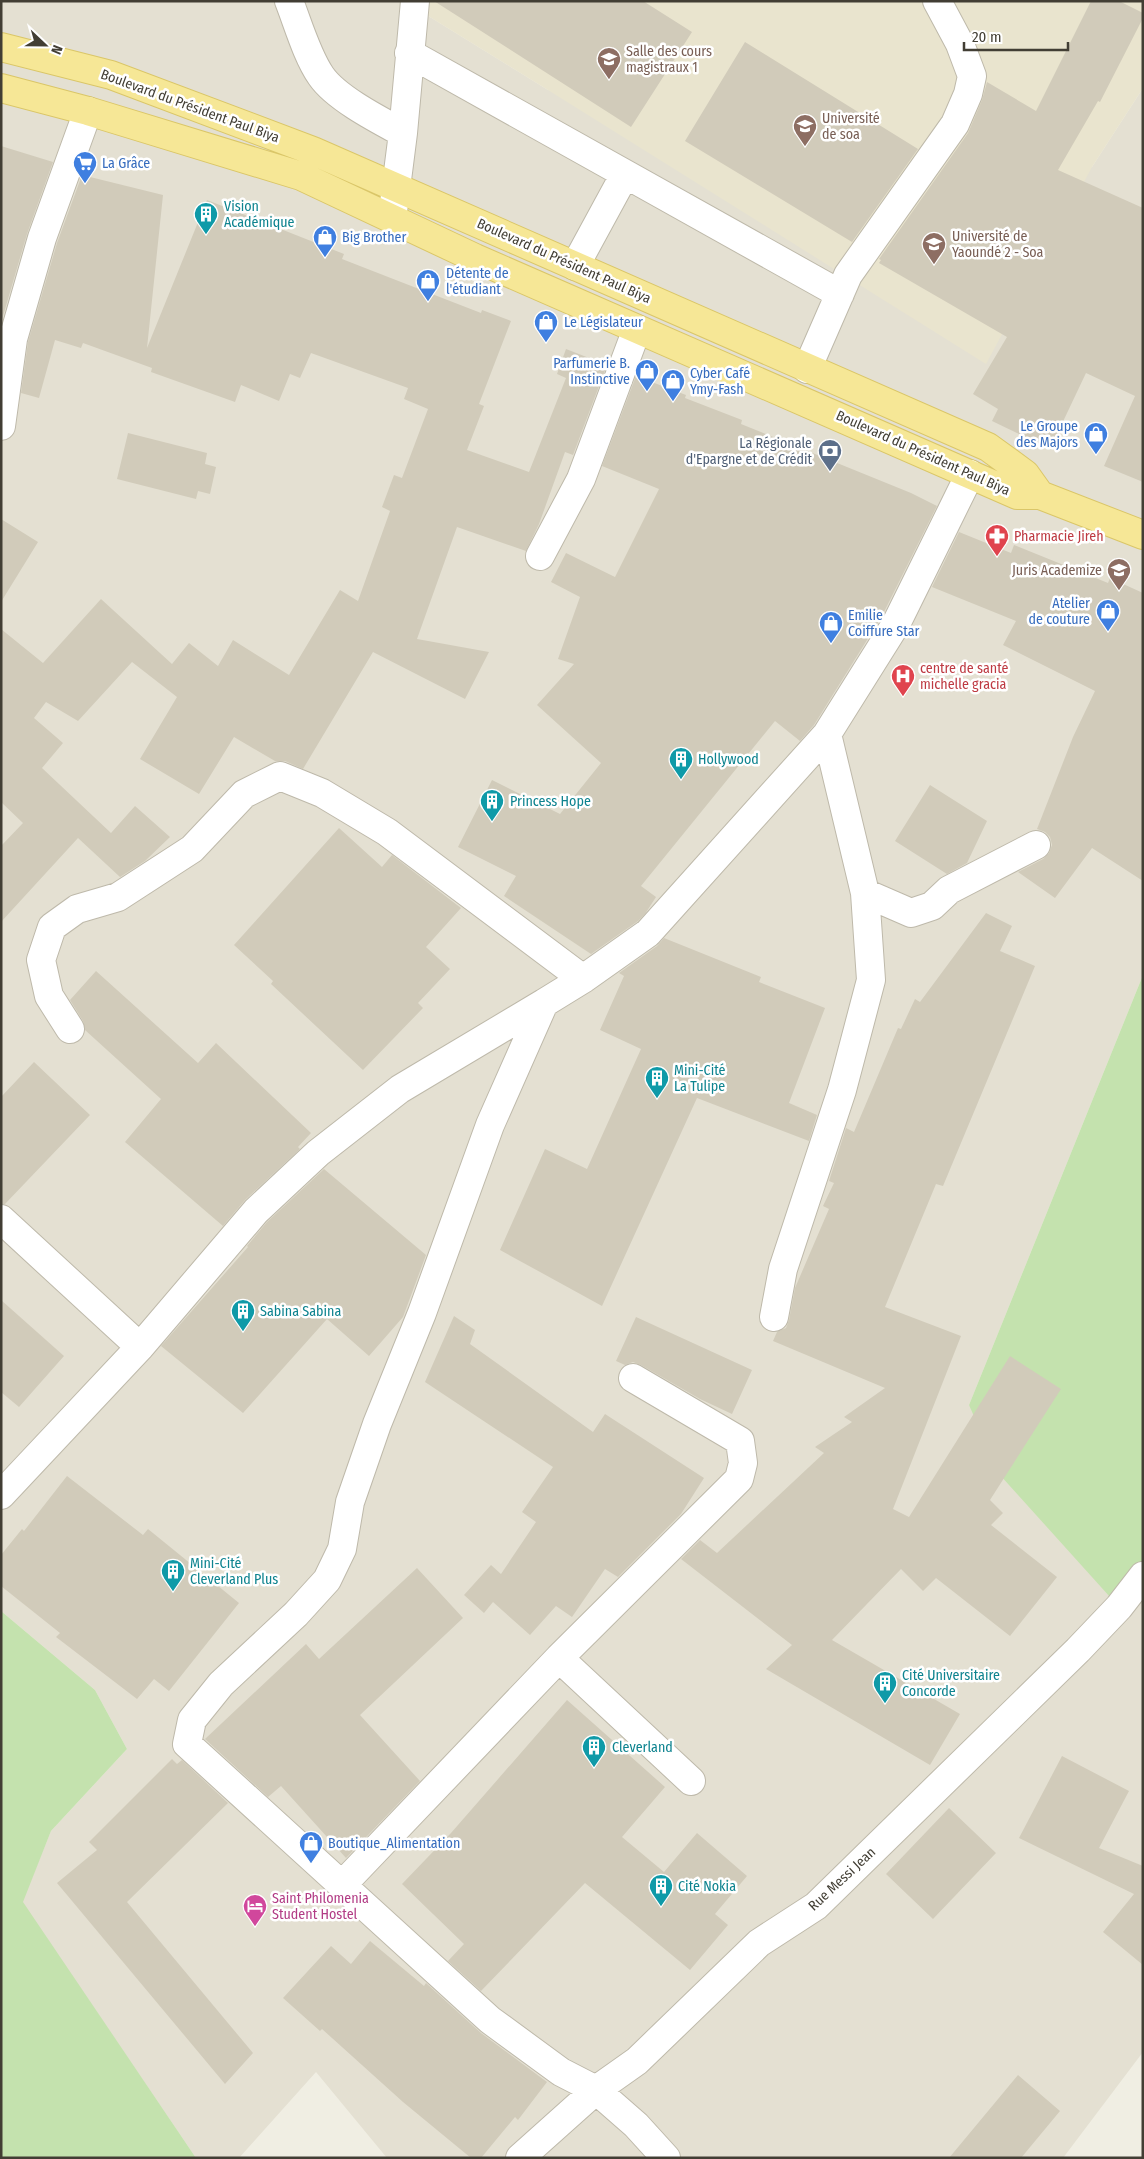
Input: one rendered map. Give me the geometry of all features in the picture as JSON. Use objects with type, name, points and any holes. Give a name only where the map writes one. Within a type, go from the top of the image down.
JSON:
[{"type":"main road","name":"Boulevard du Président Paul Biya","points":[[1,47],[111,75],[313,151],[396,186],[807,369],[988,447],[1025,474],[1040,495]]},
{"type":"main road","name":"Boulevard du Président Paul Biya","points":[[1,88],[88,111],[301,176],[475,258],[1017,495],[1040,495]]},
{"type":"main road","points":[[1040,495],[1143,535]]},
{"type":"street","points":[[289,1],[314,64],[322,77],[371,116],[403,133]]},
{"type":"street","points":[[392,219],[403,133],[415,1]]},
{"type":"street","points":[[807,369],[848,275],[955,124],[968,94],[972,76],[960,44],[937,1]]},
{"type":"street","points":[[410,53],[840,294]]},
{"type":"street","points":[[1,426],[13,339],[42,238],[88,111]]},
{"type":"street","points":[[575,266],[625,174]]},
{"type":"street","points":[[540,556],[581,479],[638,329]]},
{"type":"street","points":[[1,1495],[140,1347],[256,1211],[318,1153],[400,1089],[583,979],[648,933],[827,734],[896,624],[970,474]]},
{"type":"street","points":[[774,1317],[783,1269],[842,1090],[871,980],[865,893],[827,734]]},
{"type":"street","points":[[70,1029],[49,996],[41,960],[52,927],[77,909],[118,897],[192,849],[244,794],[280,776],[322,793],[387,832],[583,979]]},
{"type":"street","points":[[865,893],[911,913],[932,906],[950,890],[1036,845]]},
{"type":"street","points":[[544,1003],[490,1125],[422,1313],[376,1424],[350,1502],[342,1549],[327,1580],[296,1614],[221,1684],[192,1720],[186,1738],[187,1744],[490,2020],[561,2072],[596,2090],[636,2125],[666,2158]]},
{"type":"street","points":[[1,1219],[140,1347]]},
{"type":"street","points":[[342,1885],[559,1658],[739,1479],[743,1463],[740,1442],[633,1378]]},
{"type":"street","name":"Rue Messi Jean","points":[[520,2158],[596,2090],[637,2061],[759,1943],[816,1906],[1078,1650],[1120,1607],[1143,1576]]},
{"type":"street","points":[[559,1658],[691,1781]]},
{"type":"shaded area","points":[[1,1],[404,1],[548,90],[1092,167],[1143,88],[1143,975],[969,1405],[1143,1576],[1143,2052],[1063,2158],[387,2158],[316,2072],[239,2158],[196,2158],[22,1902],[51,1831],[127,1749],[95,1690],[1,1611]]},
{"type":"shaded area","name":"Université de Yaoundé 2 - Soa","points":[[404,1],[1143,1],[1143,88],[1092,167],[986,364]]},
{"type":"green space","points":[[1143,975],[1143,1576],[1119,1607],[1000,1475],[969,1405]]},
{"type":"green space","points":[[1,1611],[95,1690],[127,1749],[51,1831],[23,1902],[196,2158],[1,2158]]},
{"type":"building","name":"Salle des cours magistraux 1","points":[[434,1],[643,1],[692,32],[631,127]]},
{"type":"building","points":[[1091,1],[1119,1],[1143,13],[1143,18],[1100,102],[1098,101],[1058,170],[1143,208],[1143,482],[1104,466],[1135,396],[1086,373],[1050,449],[992,421],[998,409],[973,394],[1007,337],[879,263],[881,260],[879,259],[968,133],[982,100],[987,82],[1036,111]]},
{"type":"building","name":"Université de soa","points":[[745,42],[918,149],[852,242],[685,141]]},
{"type":"building","points":[[1,146],[53,162],[27,234],[1,323]]},
{"type":"building","points":[[82,175],[163,195],[147,348],[207,200],[344,254],[342,259],[481,313],[482,310],[511,321],[479,404],[484,406],[467,450],[529,472],[566,378],[557,374],[566,349],[607,365],[573,455],[565,452],[539,524],[526,551],[457,527],[417,639],[489,652],[465,699],[373,652],[303,769],[285,761],[275,761],[234,737],[199,794],[140,759],[177,697],[132,662],[78,721],[46,702],[34,718],[63,743],[42,768],[111,833],[135,806],[170,837],[145,861],[120,877],[78,838],[1,922],[1,846],[23,823],[1,802],[1,629],[43,663],[101,599],[172,664],[189,643],[218,666],[233,640],[289,675],[340,590],[358,601],[390,511],[382,507],[394,475],[402,478],[428,409],[404,399],[408,388],[311,353],[300,378],[290,374],[279,401],[241,385],[235,402],[151,372],[152,368],[83,343],[81,348],[55,340],[39,398],[21,393],[28,342],[57,243]]},
{"type":"building","points":[[636,376],[686,395],[685,398],[742,420],[741,424],[911,493],[937,506],[882,616],[814,725],[800,741],[775,721],[641,886],[656,897],[645,914],[591,954],[504,896],[516,876],[458,847],[492,780],[560,814],[601,763],[537,705],[574,664],[558,659],[580,597],[551,582],[566,553],[615,577],[659,489],[602,466]]},
{"type":"building","points":[[128,433],[207,453],[205,464],[216,467],[210,494],[198,491],[196,499],[117,479]]},
{"type":"building","points":[[1,519],[38,542],[1,602]]},
{"type":"building","points":[[959,532],[1011,553],[1014,545],[1108,583],[1110,578],[1143,593],[1143,881],[1092,848],[1055,898],[1018,872],[1043,859],[1049,853],[1052,845],[1050,837],[1045,832],[1037,829],[1073,737],[1095,691],[1003,645],[1016,621],[932,587]]},
{"type":"building","points":[[930,785],[987,821],[967,863],[947,874],[895,841]]},
{"type":"building","points":[[339,828],[382,867],[392,855],[461,908],[426,947],[450,969],[418,1003],[423,1008],[363,1070],[271,984],[273,981],[234,945]]},
{"type":"building","points":[[986,913],[1012,926],[1000,951],[1035,966],[943,1186],[936,1184],[885,1307],[961,1336],[893,1509],[909,1517],[1010,1356],[1061,1389],[990,1500],[1003,1513],[991,1525],[1057,1577],[1010,1636],[936,1578],[923,1591],[901,1569],[832,1640],[960,1714],[930,1765],[766,1669],[792,1645],[681,1559],[700,1540],[717,1553],[824,1453],[815,1447],[852,1422],[844,1417],[885,1388],[773,1341],[777,1332],[786,1328],[795,1288],[829,1209],[823,1206],[834,1183],[829,1181],[846,1128],[854,1132],[898,1028],[901,1029],[915,999],[920,1002]]},
{"type":"building","points":[[664,938],[761,977],[759,982],[825,1008],[789,1103],[817,1115],[809,1141],[697,1098],[602,1306],[500,1250],[545,1149],[587,1169],[641,1049],[600,1030],[624,976],[619,973],[657,946]]},
{"type":"building","points":[[96,971],[198,1063],[216,1043],[311,1133],[298,1147],[300,1149],[245,1200],[223,1226],[125,1142],[161,1099],[85,1030],[83,1021],[70,1000]]},
{"type":"building","points":[[34,1062],[90,1115],[5,1204],[1,1204],[1,1097]]},
{"type":"building","points":[[324,1169],[426,1255],[403,1317],[369,1356],[327,1319],[243,1413],[161,1346],[248,1247],[267,1222]]},
{"type":"building","points":[[1,1300],[64,1356],[19,1407],[1,1392]]},
{"type":"building","points":[[454,1316],[475,1330],[470,1344],[593,1432],[605,1414],[704,1478],[681,1514],[618,1577],[605,1569],[572,1617],[556,1606],[530,1635],[493,1602],[484,1613],[464,1595],[491,1565],[501,1574],[536,1522],[522,1512],[553,1467],[425,1382]]},
{"type":"building","points":[[636,1317],[752,1370],[732,1414],[700,1399],[641,1365],[633,1362],[625,1365],[616,1361]]},
{"type":"building","points":[[67,1476],[143,1535],[148,1529],[239,1603],[169,1691],[154,1679],[137,1699],[56,1637],[60,1633],[1,1586],[1,1555],[22,1529],[24,1531]]},
{"type":"building","points":[[417,1568],[463,1618],[360,1715],[420,1781],[346,1858],[281,1786],[268,1797],[205,1739],[306,1644],[319,1659]]},
{"type":"building","points":[[567,1700],[665,1787],[622,1837],[664,1872],[697,1833],[747,1876],[715,1914],[728,1925],[690,1970],[585,1883],[481,1991],[448,1961],[464,1944],[402,1884],[451,1833]]},
{"type":"building","points":[[1062,1756],[1129,1791],[1099,1848],[1143,1866],[1143,1965],[1103,1932],[1134,1894],[1019,1838]]},
{"type":"building","points":[[172,1759],[177,1764],[182,1760],[228,1803],[127,1902],[253,2053],[225,2084],[57,1883],[97,1850],[89,1842]]},
{"type":"building","points":[[949,1808],[996,1853],[933,1919],[886,1874]]},
{"type":"building","points":[[370,1941],[424,1986],[426,1983],[481,2033],[547,2082],[518,2120],[515,2117],[481,2158],[471,2158],[403,2102],[322,2029],[320,2031],[283,1998],[331,1946],[351,1964]]},
{"type":"building","points":[[1018,2075],[1060,2111],[1021,2158],[949,2158]]},
{"type":"place","name":"Salle des cours magistraux 1","points":[[609,80]]},
{"type":"place","name":"Université de soa","points":[[805,147]]},
{"type":"place","name":"La Grâce","points":[[85,184]]},
{"type":"place","name":"Vision Académique","points":[[206,235]]},
{"type":"place","name":"Big Brother","points":[[325,258]]},
{"type":"place","name":"Université de Yaoundé 2 - Soa","points":[[934,265]]},
{"type":"place","name":"Détente de l'étudiant","points":[[428,302]]},
{"type":"place","name":"Le Législateur","points":[[546,343]]},
{"type":"place","name":"Parfumerie B. Instinctive","points":[[647,392]]},
{"type":"place","name":"Cyber Café Ymy-Fash","points":[[673,402]]},
{"type":"place","name":"Le Groupe des Majors","points":[[1096,455]]},
{"type":"place","name":"La Régionale d'Epargne et de Crédit","points":[[830,472]]},
{"type":"place","name":"Pharmacie Jireh","points":[[997,557]]},
{"type":"place","name":"Juris Academize","points":[[1119,591]]},
{"type":"place","name":"Atelier de couture","points":[[1108,632]]},
{"type":"place","name":"Emilie Coiffure Star","points":[[831,644]]},
{"type":"place","name":"centre de santé michelle gracia","points":[[903,697]]},
{"type":"place","name":"Hollywood","points":[[681,780]]},
{"type":"place","name":"Princess Hope","points":[[492,822]]},
{"type":"place","name":"Mini-Cité La Tulipe","points":[[657,1099]]},
{"type":"place","name":"Sabina Sabina","points":[[243,1332]]},
{"type":"place","name":"Mini-Cité Cleverland Plus","points":[[173,1592]]},
{"type":"place","name":"Cité Universitaire Concorde","points":[[885,1704]]},
{"type":"place","name":"Cleverland","points":[[594,1768]]},
{"type":"place","name":"Boutique_Alimentation","points":[[311,1864]]},
{"type":"place","name":"Cité Nokia","points":[[661,1907]]},
{"type":"place","name":"Saint Philomenia Student Hostel","points":[[255,1927]]}]
